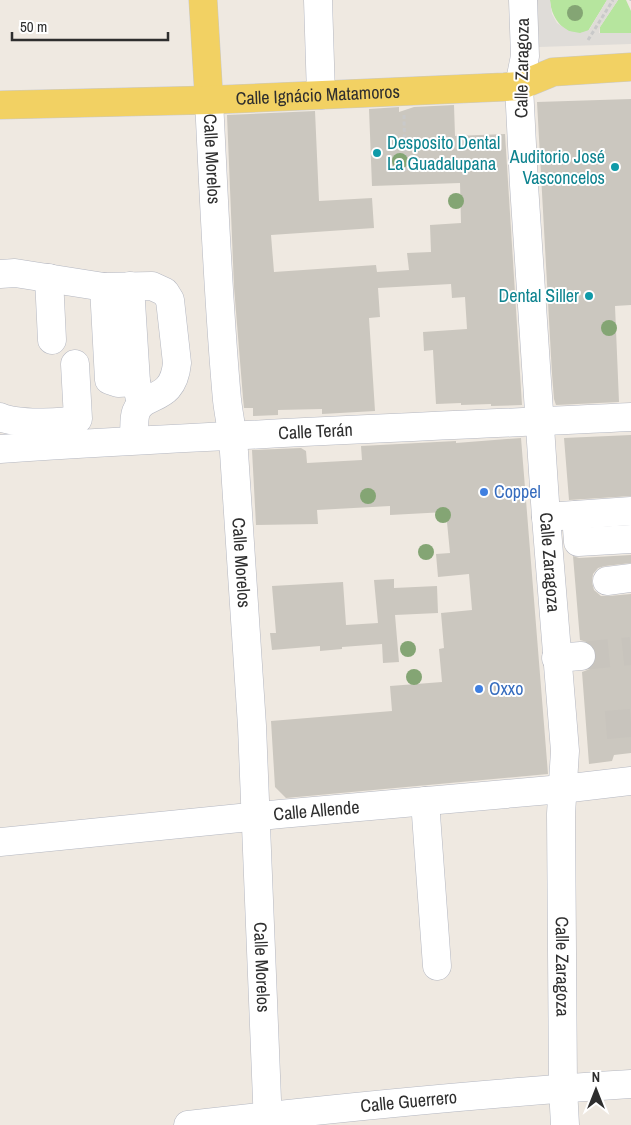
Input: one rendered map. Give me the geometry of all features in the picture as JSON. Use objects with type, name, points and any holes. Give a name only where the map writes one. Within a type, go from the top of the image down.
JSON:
[{"type":"main road","name":"Calle Morelos","points":[[203,0],[209,100]]},
{"type":"main road","name":"Calle Ignácio Matamoros","points":[[0,105],[209,100],[519,86],[553,72],[631,67]]},
{"type":"street","points":[[318,0],[321,95]]},
{"type":"street","name":"Calle Zaragoza","points":[[523,0],[525,56],[519,86],[546,517],[568,657],[561,832],[565,1125]]},
{"type":"street","name":"Calle Morelos","points":[[209,100],[224,353],[229,422],[233,435],[251,716],[268,1120]]},
{"type":"street","points":[[0,274],[14,273],[117,287],[152,286],[165,292],[170,300],[177,363],[173,382],[168,389],[139,394]]},
{"type":"street","points":[[49,278],[52,340]]},
{"type":"street","points":[[117,287],[139,394],[134,440]]},
{"type":"street","points":[[0,417],[12,422],[68,422],[78,419],[75,364]]},
{"type":"street","name":"Calle Terán","points":[[0,449],[134,440],[631,417]]},
{"type":"street","points":[[546,517],[631,511]]},
{"type":"street","points":[[576,515],[578,542],[631,539]]},
{"type":"street","name":"Calle Allende","points":[[0,842],[631,781]]},
{"type":"street","points":[[425,800],[437,966]]},
{"type":"street","name":"Calle Guerrero","points":[[188,1125],[268,1120],[563,1088],[631,1084]]},
{"type":"path","points":[[588,40],[612,0]]},
{"type":"path","points":[[404,107],[405,171]]},
{"type":"green space","points":[[550,0],[607,0],[588,31],[573,33],[557,21],[553,14]]},
{"type":"green space","points":[[618,0],[626,0],[631,11],[631,33],[600,34],[600,27]]},
{"type":"shaded area","points":[[537,0],[550,0],[552,14],[557,23],[569,31],[580,33],[589,30],[607,0],[618,0],[600,27],[599,33],[631,33],[631,44],[539,47]]},
{"type":"building","points":[[631,99],[631,305],[615,306],[619,402],[556,405],[552,374],[537,102]]},
{"type":"building","points":[[454,105],[455,136],[505,134],[522,405],[436,404],[433,350],[424,351],[423,332],[467,329],[465,297],[452,298],[451,284],[378,288],[380,317],[369,318],[375,411],[322,414],[322,409],[278,410],[278,415],[253,416],[253,408],[244,408],[243,398],[234,287],[227,115],[315,111],[319,201],[372,198],[374,228],[271,235],[274,272],[376,265],[377,272],[409,270],[407,253],[431,252],[430,225],[461,223],[460,183],[372,186],[369,109],[399,107],[399,112],[414,107]]},
{"type":"building","points":[[631,435],[631,496],[569,500],[564,438]]},
{"type":"building","points":[[521,438],[548,774],[286,798],[275,787],[271,721],[392,711],[390,686],[442,682],[439,649],[444,648],[441,613],[472,610],[469,574],[438,577],[436,554],[450,553],[446,512],[390,515],[390,506],[317,510],[318,524],[256,525],[252,450],[301,448],[306,451],[307,463],[362,460],[361,446],[456,441],[456,443]]},
{"type":"building","points":[[631,555],[631,563],[598,568],[593,574],[592,582],[594,590],[601,596],[631,594],[631,753],[614,755],[612,761],[589,764],[582,672],[590,669],[595,663],[597,655],[594,647],[580,640],[573,556],[579,558]]},
{"type":"building","points":[[394,579],[394,588],[437,586],[438,613],[395,615],[399,662],[383,663],[382,644],[342,647],[342,649],[320,651],[320,646],[272,650],[270,633],[276,633],[272,586],[343,582],[346,625],[378,623],[374,580]]},
{"type":"tunnel","points":[[581,656],[631,651]]},
{"type":"tunnel","points":[[606,725],[631,723]]},
{"type":"place","name":"Desposito Dental La Guadalupana","points":[[377,153]]},
{"type":"place","name":"Auditorio José Vasconcelos","points":[[615,167]]},
{"type":"place","name":"Dental Siller","points":[[589,296]]},
{"type":"place","name":"Coppel","points":[[484,492]]},
{"type":"place","name":"Oxxo","points":[[479,689]]}]
